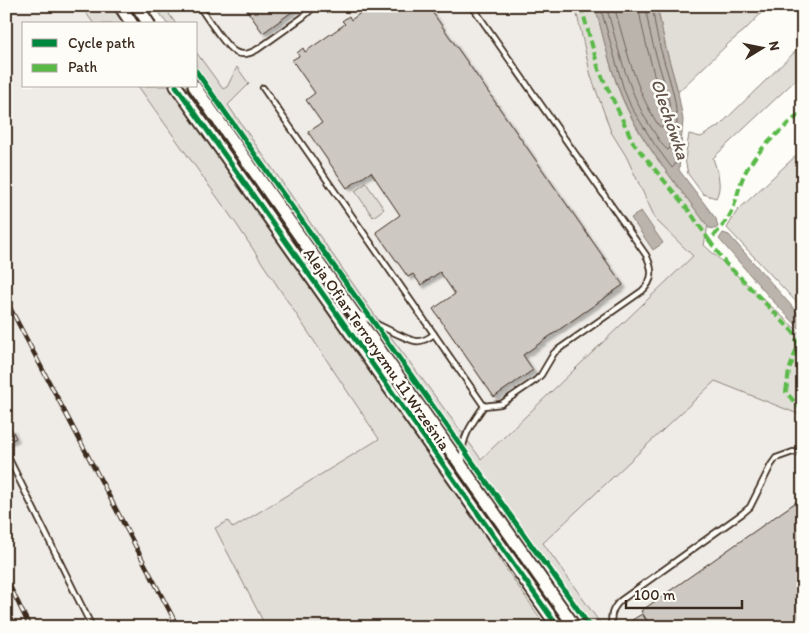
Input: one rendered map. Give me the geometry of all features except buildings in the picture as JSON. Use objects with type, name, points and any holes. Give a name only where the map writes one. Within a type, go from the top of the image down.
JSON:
[{"type":"street","points":[[120,6],[131,22]]},
{"type":"street","points":[[139,6],[148,22]]},
{"type":"street","name":"Aleja Ofiar Terroryzmu 11 Września","points":[[177,88],[558,627]]},
{"type":"street","name":"Aleja Ofiar Terroryzmu 11 Września","points":[[195,88],[575,627]]},
{"type":"lane","points":[[199,6],[230,49],[241,54],[252,53],[303,17],[315,6]]},
{"type":"lane","points":[[472,6],[646,255],[652,274],[650,281],[642,291],[554,354],[536,380],[502,404],[484,406]]},
{"type":"lane","points":[[263,88],[484,406]]},
{"type":"lane","points":[[349,307],[367,320],[413,340],[424,340],[434,334]]},
{"type":"lane","points":[[465,471],[461,453],[463,443],[484,406]]},
{"type":"lane","points":[[612,627],[610,619],[612,612],[620,601],[750,507],[770,465],[776,458],[793,452],[803,454]]},
{"type":"lane","points":[[6,453],[92,627]]},
{"type":"shaded area","points":[[6,6],[81,6],[93,22],[22,22],[22,88],[139,88],[237,225],[379,440],[233,528],[215,528],[266,627],[6,627]]},
{"type":"shaded area","points":[[81,6],[113,6],[125,22],[93,22]]},
{"type":"shaded area","points":[[155,6],[173,6],[169,14],[175,22],[166,22]]},
{"type":"shaded area","points":[[157,6],[575,6],[580,32],[611,132],[626,156],[661,225],[693,256],[481,460],[379,321],[198,64],[198,22],[169,22]]},
{"type":"shaded area","points":[[575,6],[595,6],[612,71],[621,97],[654,154],[708,226],[704,245],[803,337],[803,416],[715,381],[543,543],[603,627],[592,627],[466,447],[468,441],[481,459],[693,256],[656,220],[626,156],[611,132],[591,76]]},
{"type":"shaded area","points":[[657,6],[768,6],[678,92]]},
{"type":"shaded area","points":[[803,44],[803,73],[713,158],[719,178],[718,193],[716,198],[703,194],[688,174],[685,159],[689,134],[701,137],[720,125]]},
{"type":"shaded area","points":[[198,55],[223,89],[227,87],[237,67],[249,84],[228,105],[379,321],[198,68]]},
{"type":"shaded area","points":[[198,76],[367,314],[356,304],[329,270],[198,84]]},
{"type":"shaded area","points":[[139,88],[171,88],[466,506],[545,627],[266,627],[215,528],[228,521],[233,528],[379,439],[237,225]]},
{"type":"shaded area","points":[[182,88],[189,88],[557,608],[563,624]]},
{"type":"shaded area","points":[[803,149],[803,312],[801,307],[727,228],[737,211]]},
{"type":"shaded area","points":[[366,183],[384,209],[373,217],[355,191]]},
{"type":"shaded area","points":[[368,325],[377,328],[458,444],[455,448]]},
{"type":"shaded area","points":[[384,331],[388,333],[463,434],[460,439]]},
{"type":"shaded area","points":[[715,381],[803,416],[803,627],[603,627],[543,543]]},
{"type":"shaded area","points":[[467,456],[541,565],[529,553],[493,502],[486,486],[469,462]]},
{"type":"water","name":"Olechówka","points":[[595,6],[657,6],[683,120],[679,170],[716,219],[718,227],[715,229],[709,228],[644,140],[635,124],[617,84]]},
{"type":"water","points":[[641,211],[663,243],[653,250],[631,218]]},
{"type":"water","points":[[723,233],[729,235],[803,319],[803,332],[771,299],[719,239]]},
{"type":"railway","points":[[6,300],[178,627]]},
{"type":"railway","points":[[6,578],[30,627]]},
{"type":"marked path","points":[[581,6],[599,70],[634,144],[690,212],[709,240],[731,214],[743,176],[754,158],[803,111]]},
{"type":"marked path","points":[[709,240],[726,264],[794,333],[798,345],[789,371],[786,392],[803,412]]},
{"type":"cycle path","points":[[198,74],[590,627]]},
{"type":"cycle path","points":[[177,88],[558,627]]}]
